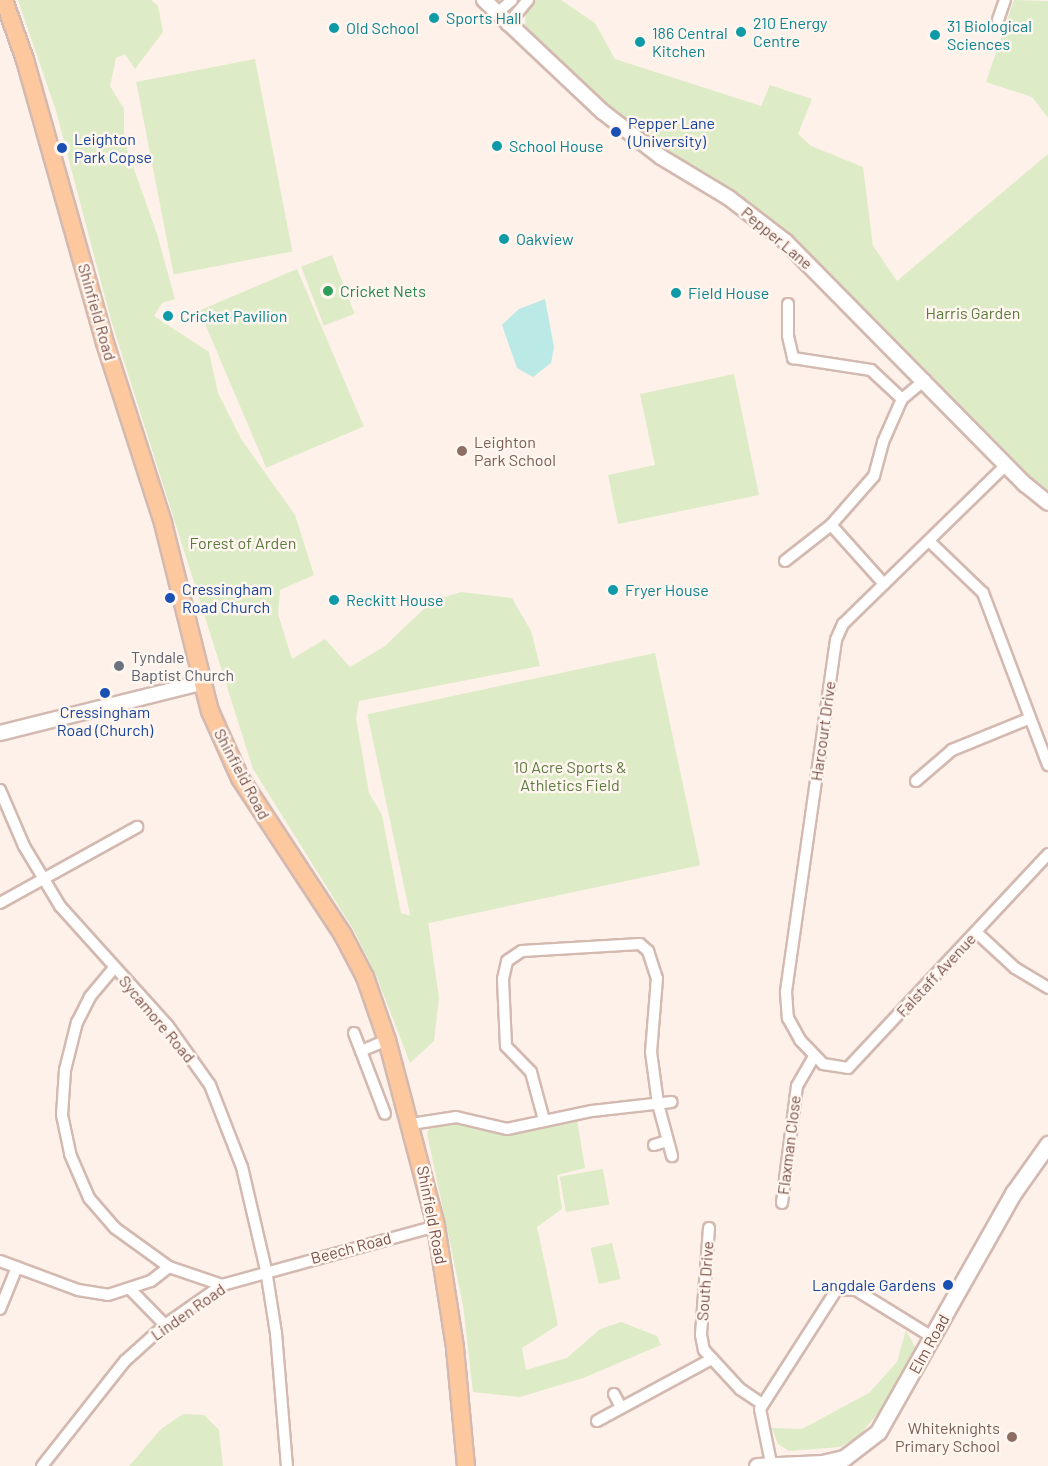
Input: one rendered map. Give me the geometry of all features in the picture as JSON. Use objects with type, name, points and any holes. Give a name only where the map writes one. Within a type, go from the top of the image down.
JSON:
[{"type":"main road","name":"Shinfield Road","points":[[4,0],[25,60],[105,343],[163,523],[214,721],[235,768],[343,935],[365,977],[387,1040],[411,1124],[436,1226],[455,1348],[466,1466]]},
{"type":"main road","name":"Elm Road","points":[[764,1465],[822,1463],[859,1449],[887,1419],[1014,1192],[1048,1144]]},
{"type":"street","name":"Pepper Lane","points":[[484,0],[507,25],[628,132],[785,241],[926,380],[1006,465],[1048,503]]},
{"type":"street","points":[[496,14],[512,0]]},
{"type":"street","points":[[507,25],[528,0]]},
{"type":"street","points":[[998,20],[1005,0]]},
{"type":"street","points":[[788,304],[788,336],[793,358],[871,370],[902,399]]},
{"type":"street","points":[[785,561],[831,525],[874,476],[883,442],[902,399],[926,380]]},
{"type":"street","name":"Harcourt Drive","points":[[814,1056],[788,1018],[786,992],[836,640],[843,624],[1006,465]]},
{"type":"street","points":[[831,525],[884,584]]},
{"type":"street","points":[[929,540],[983,593],[1028,719],[1048,765]]},
{"type":"street","points":[[0,733],[204,682]]},
{"type":"street","points":[[924,779],[952,750],[1028,719]]},
{"type":"street","name":"Sycamore Road","points":[[0,790],[42,879],[114,968],[168,1026],[210,1085],[242,1167],[266,1270]]},
{"type":"street","points":[[0,903],[137,827]]},
{"type":"street","name":"Falstaff Avenue","points":[[814,1056],[834,1069],[853,1064],[1048,854]]},
{"type":"street","points":[[976,932],[1015,968],[1048,988]]},
{"type":"street","points":[[544,1120],[531,1072],[506,1046],[503,1030],[504,969],[514,954],[522,951],[625,942],[639,944],[648,951],[658,992],[651,1052],[658,1104],[672,1156]]},
{"type":"street","points":[[114,968],[90,997],[76,1022],[65,1070],[62,1115],[70,1154],[89,1198],[115,1228],[169,1268],[222,1285]]},
{"type":"street","points":[[354,1033],[385,1114]]},
{"type":"street","points":[[361,1051],[387,1040]]},
{"type":"street","name":"Flaxman Close","points":[[782,1203],[797,1086],[814,1056]]},
{"type":"street","points":[[411,1124],[456,1117],[507,1129],[544,1120],[671,1102]]},
{"type":"street","points":[[654,1145],[667,1142]]},
{"type":"street","name":"Beech Road","points":[[266,1270],[436,1226]]},
{"type":"street","name":"South Drive","points":[[709,1228],[701,1335],[710,1360]]},
{"type":"street","points":[[0,1261],[94,1294],[130,1289],[169,1268]]},
{"type":"street","points":[[0,1309],[16,1267]]},
{"type":"street","points":[[266,1270],[276,1333],[287,1466]]},
{"type":"street","name":"Linden Road","points":[[42,1466],[110,1378],[165,1325],[222,1285],[266,1270]]},
{"type":"street","points":[[764,1465],[759,1415],[762,1404],[832,1294],[842,1287],[856,1290],[932,1337]]},
{"type":"street","points":[[130,1289],[165,1325]]},
{"type":"street","points":[[597,1420],[710,1360],[740,1389],[762,1404]]},
{"type":"street","points":[[614,1394],[621,1407]]},
{"type":"green space","name":"Forest of Arden","points":[[18,0],[151,0],[158,6],[163,32],[135,69],[125,54],[116,58],[110,86],[124,109],[124,141],[157,234],[175,299],[162,303],[154,316],[209,352],[218,393],[241,439],[295,515],[314,575],[280,590],[278,614],[292,659],[325,639],[350,667],[385,646],[432,601],[461,592],[512,598],[531,631],[540,666],[359,701],[356,718],[369,793],[382,815],[401,913],[428,921],[439,998],[434,1041],[410,1063],[376,975],[353,929],[253,769],[111,320],[56,111]]},
{"type":"green space","name":"Harris Garden","points":[[534,0],[561,0],[595,23],[615,59],[761,106],[770,85],[812,99],[798,134],[811,146],[863,167],[873,246],[897,281],[1048,154],[1048,494],[927,371],[785,235],[608,107],[525,26],[526,10]]},
{"type":"green space","points":[[1014,0],[1048,1],[1048,118],[1032,97],[986,82]]},
{"type":"green space","points":[[255,59],[292,251],[174,274],[136,82]]},
{"type":"green space","name":"Cricket Nets","points":[[332,255],[355,314],[324,326],[301,267]]},
{"type":"green space","points":[[297,269],[364,426],[266,468],[199,310]]},
{"type":"green space","points":[[734,374],[759,495],[618,524],[608,475],[655,465],[640,394]]},
{"type":"green space","name":"10 Acre Sports & Athletics Field","points":[[655,653],[700,865],[413,926],[367,714]]},
{"type":"green space","points":[[577,1120],[585,1168],[557,1175],[562,1209],[537,1227],[558,1325],[522,1348],[526,1370],[567,1358],[600,1329],[621,1322],[657,1336],[661,1345],[583,1378],[520,1397],[473,1392],[463,1305],[427,1133],[432,1125],[459,1124],[506,1136]]},
{"type":"green space","points":[[603,1169],[609,1204],[566,1212],[560,1177]]},
{"type":"green space","points":[[612,1243],[620,1279],[599,1284],[591,1248]]},
{"type":"green space","points":[[906,1330],[916,1349],[879,1412],[858,1437],[840,1447],[789,1451],[778,1444],[772,1428],[802,1429],[869,1393],[897,1362]]},
{"type":"green space","points":[[183,1414],[204,1415],[219,1430],[223,1466],[129,1466],[161,1429]]},
{"type":"water","points":[[545,299],[554,347],[551,363],[533,377],[517,368],[502,325],[519,309]]},
{"type":"place","name":"Sports Hall","points":[[434,18]]},
{"type":"place","name":"Old School","points":[[334,28]]},
{"type":"place","name":"210 Energy Centre","points":[[741,32]]},
{"type":"place","name":"31 Biological Sciences","points":[[935,35]]},
{"type":"place","name":"186 Central Kitchen","points":[[640,42]]},
{"type":"place","name":"Pepper Lane (University)","points":[[616,132]]},
{"type":"place","name":"School House","points":[[497,146]]},
{"type":"place","name":"Leighton Park Copse","points":[[62,148]]},
{"type":"place","name":"Oakview","points":[[504,239]]},
{"type":"place","name":"Cricket Nets","points":[[328,291]]},
{"type":"place","name":"Field House","points":[[676,293]]},
{"type":"place","name":"Cricket Pavilion","points":[[168,316]]},
{"type":"place","name":"Leighton Park School","points":[[462,451]]},
{"type":"place","name":"Fryer House","points":[[613,590]]},
{"type":"place","name":"Cressingham Road Church","points":[[170,598]]},
{"type":"place","name":"Reckitt House","points":[[334,600]]},
{"type":"place","name":"Tyndale Baptist Church","points":[[119,666]]},
{"type":"place","name":"Cressingham Road (Church)","points":[[105,693]]},
{"type":"place","name":"Langdale Gardens","points":[[948,1285]]},
{"type":"place","name":"Whiteknights Primary School","points":[[1012,1437]]}]
